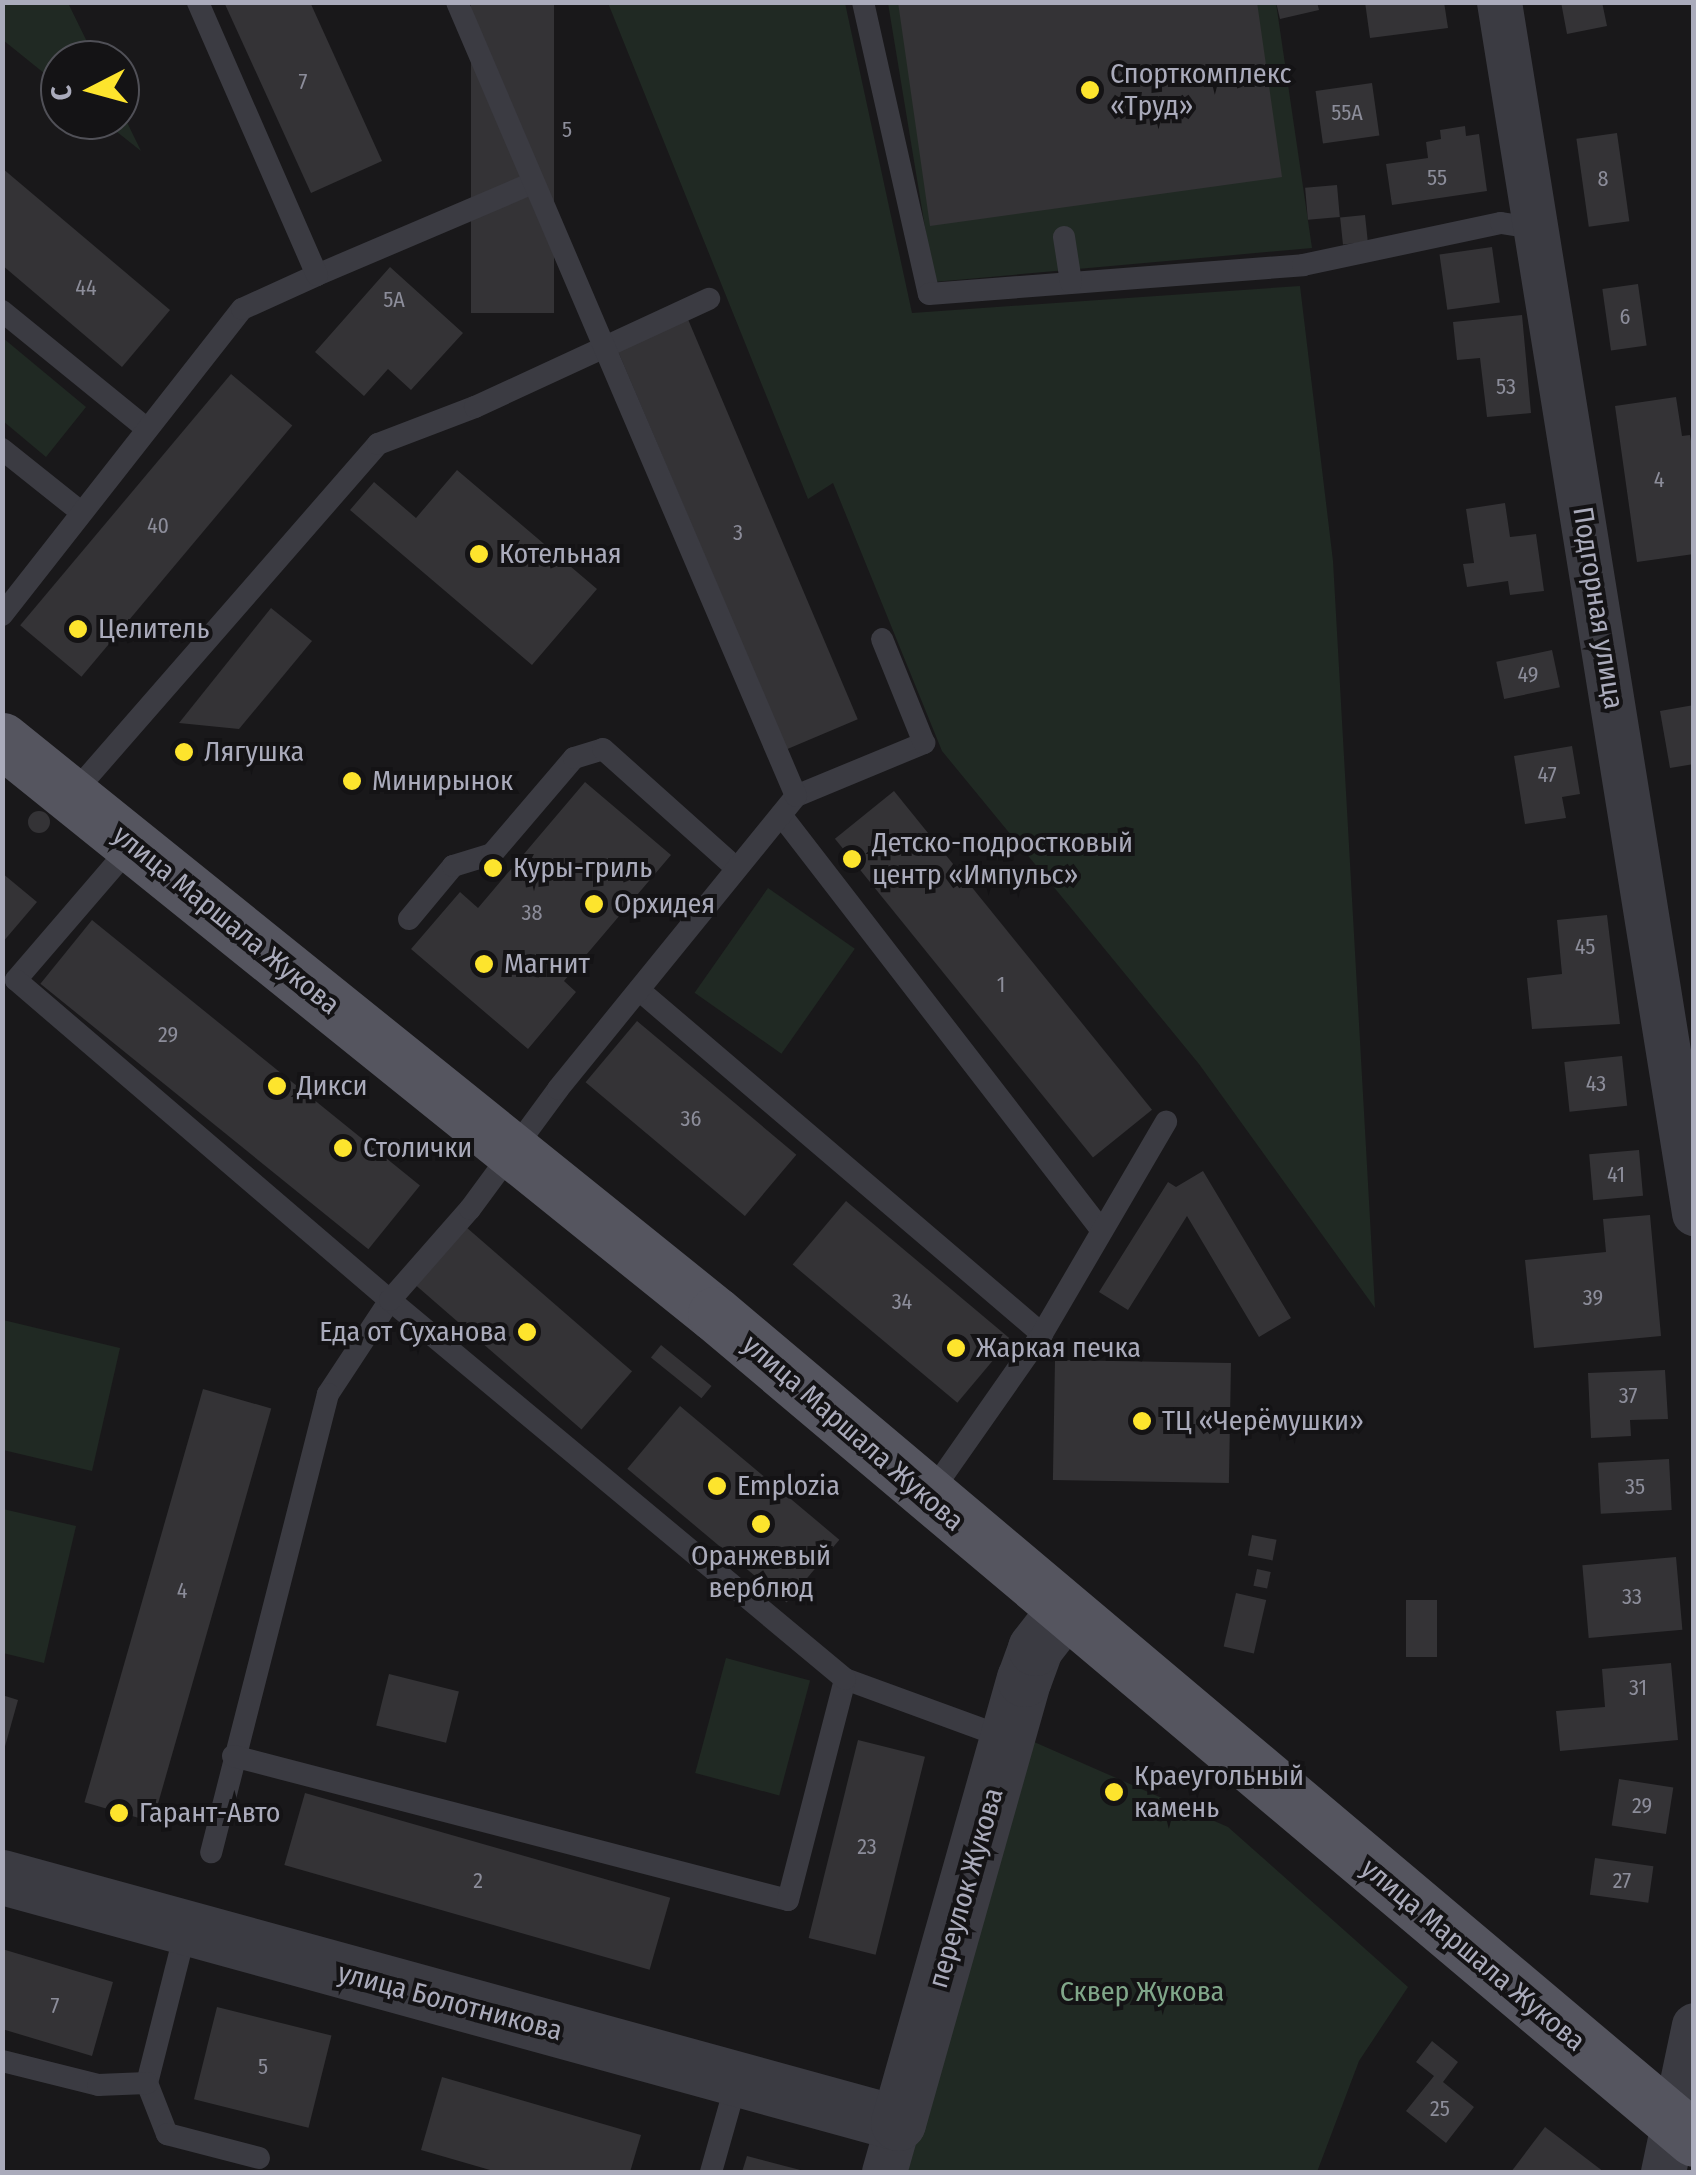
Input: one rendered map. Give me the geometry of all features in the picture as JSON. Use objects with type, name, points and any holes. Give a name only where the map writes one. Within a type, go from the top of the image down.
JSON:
[{"type":"main road","name":"улица Маршала Жукова","points":[[2,740],[512,1149],[928,1497],[1677,2145]]},
{"type":"street","name":"Подгорная улица","points":[[1499,2],[1539,228],[1694,1213]]},
{"type":"street","name":"переулок Жукова","points":[[891,2148],[1035,1648],[1062,1612]]},
{"type":"street","name":"улица Болотникова","points":[[2,1877],[736,2080],[891,2148]]},
{"type":"street","points":[[1677,2145],[1694,2024]]},
{"type":"lane","points":[[198,2],[317,275]]},
{"type":"lane","points":[[457,2],[530,184],[796,796]]},
{"type":"lane","points":[[863,2],[929,294],[1303,264],[1501,223],[1539,228]]},
{"type":"lane","points":[[2,616],[242,309],[530,184]]},
{"type":"lane","points":[[1064,237],[1070,282]]},
{"type":"lane","points":[[71,796],[378,444],[476,406],[602,344],[709,299]]},
{"type":"lane","points":[[2,311],[146,429]]},
{"type":"lane","points":[[2,449],[81,512]]},
{"type":"lane","points":[[211,1852],[328,1394],[390,1300],[470,1209],[512,1149],[796,796],[924,742],[882,640]]},
{"type":"lane","points":[[409,920],[452,866],[492,854],[574,758],[603,749],[736,868]]},
{"type":"lane","points":[[781,815],[1102,1230]]},
{"type":"lane","points":[[132,845],[9,978],[845,1679],[1010,1739]]},
{"type":"lane","points":[[638,990],[1042,1334]]},
{"type":"lane","points":[[928,1497],[1042,1334],[1166,1122]]},
{"type":"lane","points":[[233,1756],[788,1900],[845,1679]]},
{"type":"lane","points":[[186,1929],[147,2083],[167,2134],[259,2158]]},
{"type":"lane","points":[[2,2061],[98,2085],[147,2083]]},
{"type":"lane","points":[[711,2172],[736,2080]]},
{"type":"green space","points":[[2,3],[68,3],[86,40],[40,40],[40,70],[3,40]]},
{"type":"green space","points":[[608,3],[845,3],[912,313],[1300,286],[1333,561],[1375,1308],[1199,1064],[942,751],[833,483],[808,499]]},
{"type":"green space","name":"Спорткомплекс «Труд»","points":[[888,3],[1276,3],[1312,248],[934,282]]},
{"type":"green space","points":[[3,338],[86,407],[46,457],[3,421]]},
{"type":"green space","points":[[768,888],[855,949],[781,1054],[695,993]]},
{"type":"green space","points":[[3,1320],[120,1348],[92,1471],[3,1450]]},
{"type":"green space","points":[[3,1509],[76,1526],[44,1663],[3,1653]]},
{"type":"green space","points":[[726,1658],[810,1681],[779,1795],[695,1773]]},
{"type":"green space","name":"Сквер Жукова","points":[[1025,1738],[1228,1827],[1408,1987],[1359,2061],[1317,2172],[902,2172]]},
{"type":"building","points":[[224,2],[310,2],[382,161],[311,193]]},
{"type":"building","points":[[471,2],[554,2],[554,313],[471,313]]},
{"type":"building","name":"Спорткомплекс «Труд»","points":[[898,2],[1257,2],[1282,177],[930,226]]},
{"type":"building","points":[[1276,2],[1317,2],[1319,10],[1280,19]]},
{"type":"building","points":[[1365,2],[1444,2],[1448,28],[1370,38]]},
{"type":"building","points":[[1561,2],[1602,2],[1607,26],[1567,34]]},
{"type":"building","points":[[1372,83],[1379,135],[1323,143],[1316,91]]},
{"type":"building","points":[[1465,126],[1466,136],[1479,134],[1487,191],[1392,205],[1386,164],[1428,158],[1426,142],[1441,139],[1440,130]]},
{"type":"building","points":[[1617,133],[1629,221],[1589,227],[1576,139]]},
{"type":"building","points":[[2,168],[170,310],[122,367],[2,265]]},
{"type":"building","points":[[1337,185],[1340,217],[1308,220],[1305,188]]},
{"type":"building","points":[[1365,215],[1368,242],[1343,244],[1340,218]]},
{"type":"building","points":[[1492,247],[1500,302],[1447,310],[1440,254]]},
{"type":"building","points":[[390,267],[463,333],[411,390],[388,369],[364,396],[315,352]]},
{"type":"building","points":[[1638,284],[1647,345],[1611,350],[1602,289]]},
{"type":"building","points":[[1522,315],[1531,413],[1487,417],[1480,358],[1457,360],[1453,322]]},
{"type":"building","points":[[687,317],[858,719],[787,749],[616,347]]},
{"type":"building","points":[[231,374],[292,425],[81,677],[20,625]]},
{"type":"building","points":[[1676,397],[1682,436],[1690,435],[1694,459],[1694,554],[1637,562],[1615,406]]},
{"type":"building","name":"Котельная","points":[[457,470],[597,589],[532,665],[350,510],[374,482],[416,518]]},
{"type":"building","points":[[1505,503],[1510,537],[1536,534],[1544,591],[1510,595],[1508,581],[1467,587],[1463,564],[1474,563],[1466,509]]},
{"type":"building","points":[[271,608],[312,641],[239,729],[179,723]]},
{"type":"building","points":[[1552,650],[1560,687],[1504,699],[1496,662]]},
{"type":"building","points":[[1694,705],[1694,764],[1670,768],[1660,711]]},
{"type":"building","points":[[1572,746],[1580,794],[1562,797],[1566,818],[1525,824],[1514,756]]},
{"type":"building","points":[[585,782],[671,855],[564,981],[576,992],[528,1049],[411,949],[460,892],[478,908]]},
{"type":"building","points":[[894,791],[1152,1110],[1093,1157],[835,839]]},
{"type":"building","points":[[39,811],[47,814],[47,830],[39,833],[31,830],[28,822],[31,814]]},
{"type":"building","points":[[2,873],[37,902],[2,943]]},
{"type":"building","points":[[1607,915],[1620,1024],[1532,1029],[1527,978],[1562,974],[1557,920]]},
{"type":"building","points":[[92,920],[420,1186],[368,1249],[40,984]]},
{"type":"building","points":[[637,1021],[796,1155],[745,1216],[586,1082]]},
{"type":"building","points":[[1622,1056],[1627,1106],[1570,1112],[1564,1062]]},
{"type":"building","points":[[1639,1150],[1643,1196],[1593,1200],[1589,1154]]},
{"type":"building","points":[[1203,1171],[1291,1318],[1259,1337],[1187,1216],[1128,1310],[1099,1292],[1168,1182],[1176,1187]]},
{"type":"building","points":[[846,1201],[1011,1339],[957,1403],[793,1265]]},
{"type":"building","points":[[1650,1215],[1661,1336],[1534,1348],[1525,1260],[1606,1252],[1603,1219]]},
{"type":"building","points":[[466,1227],[632,1371],[582,1429],[415,1285]]},
{"type":"building","points":[[661,1345],[712,1386],[701,1398],[651,1357]]},
{"type":"building","name":"ТЦ «Черёмушки»","points":[[1055,1360],[1231,1363],[1229,1483],[1053,1480]]},
{"type":"building","points":[[1665,1370],[1668,1419],[1630,1420],[1631,1436],[1591,1438],[1588,1373]]},
{"type":"building","points":[[203,1389],[271,1409],[153,1822],[84,1802]]},
{"type":"building","points":[[680,1406],[839,1540],[787,1603],[627,1469]]},
{"type":"building","points":[[1669,1459],[1672,1510],[1601,1514],[1598,1463]]},
{"type":"building","points":[[1252,1535],[1277,1540],[1273,1560],[1248,1556]]},
{"type":"building","points":[[1676,1557],[1682,1630],[1589,1638],[1582,1565]]},
{"type":"building","points":[[1257,1569],[1271,1572],[1267,1589],[1253,1586]]},
{"type":"building","points":[[1236,1593],[1266,1600],[1254,1654],[1224,1647]]},
{"type":"building","points":[[1406,1600],[1437,1600],[1437,1657],[1406,1657]]},
{"type":"building","points":[[1671,1663],[1678,1740],[1560,1751],[1556,1711],[1605,1707],[1602,1669]]},
{"type":"building","points":[[389,1674],[459,1691],[446,1743],[376,1725]]},
{"type":"building","points":[[2,1695],[18,1700],[4,1750],[2,1750]]},
{"type":"building","points":[[858,1740],[925,1757],[876,1955],[809,1938]]},
{"type":"building","points":[[1619,1779],[1673,1788],[1666,1834],[1612,1825]]},
{"type":"building","points":[[305,1793],[670,1898],[650,1970],[284,1865]]},
{"type":"building","points":[[1595,1858],[1653,1866],[1648,1903],[1590,1895]]},
{"type":"building","points":[[2,1949],[113,1982],[92,2056],[2,2029]]},
{"type":"building","points":[[217,2007],[331,2036],[309,2128],[194,2099]]},
{"type":"building","points":[[1432,2041],[1458,2062],[1443,2082],[1474,2107],[1446,2143],[1406,2111],[1434,2076],[1416,2062]]},
{"type":"building","points":[[442,2077],[641,2135],[630,2172],[497,2172],[421,2150]]},
{"type":"building","points":[[1545,2127],[1604,2172],[1511,2172]]},
{"type":"building","points":[[747,2156],[804,2171],[804,2172],[742,2172]]},
{"type":"place","name":"Спорткомплекс «Труд»","points":[[1090,90]]},
{"type":"place","name":"Котельная","points":[[479,554]]},
{"type":"place","name":"Целитель","points":[[78,629]]},
{"type":"place","name":"Лягушка","points":[[184,752]]},
{"type":"place","name":"Минирынок","points":[[352,781]]},
{"type":"place","name":"Детско-подростковый центр «Импульс»","points":[[852,859]]},
{"type":"place","name":"Куры-гриль","points":[[493,868]]},
{"type":"place","name":"Орхидея","points":[[594,904]]},
{"type":"place","name":"Магнит","points":[[484,964]]},
{"type":"place","name":"Дикси","points":[[277,1086]]},
{"type":"place","name":"Столички","points":[[343,1148]]},
{"type":"place","name":"Еда от Суханова","points":[[527,1332]]},
{"type":"place","name":"Жаркая печка","points":[[956,1348]]},
{"type":"place","name":"ТЦ «Черёмушки»","points":[[1142,1421]]},
{"type":"place","name":"Emplozia","points":[[717,1486]]},
{"type":"place","name":"Оранжевый верблюд","points":[[761,1524]]},
{"type":"place","name":"Краеугольный камень","points":[[1114,1792]]},
{"type":"place","name":"Гарант-Авто","points":[[119,1813]]}]
